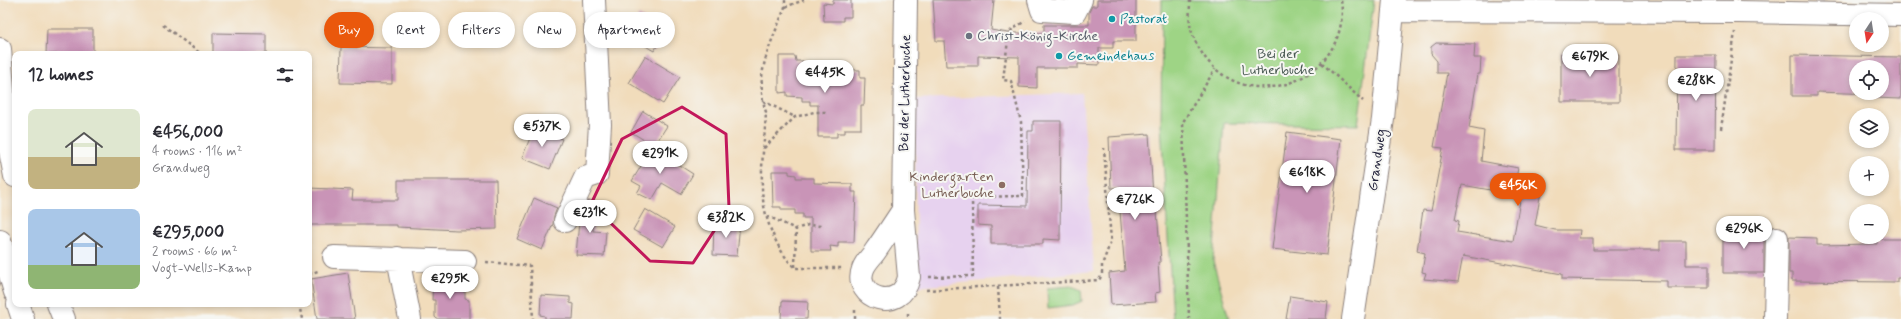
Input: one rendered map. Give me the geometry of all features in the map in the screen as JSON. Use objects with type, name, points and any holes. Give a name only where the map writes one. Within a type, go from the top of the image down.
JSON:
[{"type":"street","points":[[564,220],[586,178],[597,174],[600,124],[594,0]]},
{"type":"street","name":"Bei der Lutherbuche","points":[[906,0],[903,210],[907,284]]},
{"type":"street","points":[[1041,5],[1075,12],[1081,0]]},
{"type":"street","points":[[1393,6],[1901,15]]},
{"type":"street","name":"Grandweg","points":[[1353,319],[1382,119],[1393,6]]},
{"type":"street","points":[[0,49],[6,130],[12,161]]},
{"type":"street","points":[[903,210],[863,268],[864,284],[873,296],[880,299],[893,298],[907,284]]},
{"type":"street","points":[[1775,319],[1777,238]]},
{"type":"street","points":[[0,241],[12,282]]},
{"type":"street","points":[[334,257],[465,260]]},
{"type":"street","points":[[398,258],[410,319]]},
{"type":"street","points":[[19,307],[23,319]]},
{"type":"street","points":[[59,307],[64,319]]},
{"type":"path","points":[[784,0],[785,7],[767,50],[761,77],[763,100],[766,112],[762,187],[767,216],[774,238],[787,260],[795,268],[863,268]]},
{"type":"path","points":[[785,7],[804,0]]},
{"type":"path","points":[[1190,0],[1190,25],[1199,49],[1215,69],[1235,82],[1258,88],[1281,86],[1303,78],[1322,63],[1334,45],[1341,24],[1342,0]]},
{"type":"path","points":[[907,284],[973,276],[972,197],[1023,196],[1021,122],[1011,81],[1003,80],[1009,32],[1041,5]]},
{"type":"path","points":[[1721,129],[1738,12]]},
{"type":"path","points":[[163,25],[197,51]]},
{"type":"path","points":[[1322,63],[1382,119]]},
{"type":"path","points":[[1189,319],[1183,122],[1215,69]]},
{"type":"path","points":[[763,100],[795,117]]},
{"type":"path","points":[[764,148],[795,117],[814,112],[827,112]]},
{"type":"path","points":[[907,284],[998,287],[1098,280],[1102,275],[1102,264],[1111,241],[1104,148]]},
{"type":"path","points":[[767,216],[796,229],[808,225],[821,226]]},
{"type":"path","points":[[795,268],[796,229]]},
{"type":"path","points":[[465,260],[530,266],[533,319]]},
{"type":"path","points":[[998,287],[1000,319]]},
{"type":"path","points":[[300,307],[302,319]]},
{"type":"highlighted area","points":[[682,107],[726,134],[729,208],[693,263],[650,261],[591,204],[622,139]]},
{"type":"shaded area","name":"Kindergarten Lutherbuche","points":[[1082,93],[1094,271],[916,287],[915,99]]},
{"type":"green space","name":"Bei der Lutherbuche","points":[[1162,0],[1374,0],[1358,125],[1224,123],[1213,261],[1229,319],[1173,319],[1161,125]]},
{"type":"green space","points":[[1072,286],[1081,290],[1082,301],[1073,305],[1048,308],[1047,288]]},
{"type":"building","points":[[833,0],[851,0],[851,17],[843,17],[843,21],[824,21],[823,3],[833,4]]},
{"type":"building","points":[[933,0],[994,0],[991,30],[1008,33],[1044,33],[1044,25],[1089,25],[1089,12],[1092,6],[1097,6],[1097,0],[1136,0],[1136,41],[1113,41],[1113,48],[1099,48],[1099,65],[1078,64],[1078,68],[1037,68],[1037,88],[1019,87],[1019,57],[978,56],[978,66],[946,66],[944,41],[936,41]]},
{"type":"building","points":[[47,29],[93,29],[93,51],[46,51]]},
{"type":"building","points":[[213,33],[266,34],[266,51],[213,51]]},
{"type":"building","points":[[1436,43],[1475,44],[1474,58],[1481,58],[1480,74],[1478,74],[1469,128],[1484,131],[1481,161],[1518,168],[1513,194],[1462,185],[1455,220],[1459,221],[1457,232],[1513,241],[1523,183],[1542,186],[1535,225],[1555,230],[1580,230],[1579,238],[1593,238],[1593,250],[1660,250],[1660,241],[1686,241],[1686,265],[1709,265],[1709,288],[1667,288],[1667,281],[1562,279],[1562,274],[1463,256],[1458,282],[1424,279],[1426,273],[1422,272],[1425,253],[1417,251],[1423,210],[1431,211],[1443,148],[1434,147],[1447,73],[1437,73],[1437,61],[1431,54],[1431,47]]},
{"type":"building","points":[[341,48],[392,48],[392,84],[340,83]]},
{"type":"building","points":[[649,48],[656,48],[654,51]]},
{"type":"building","points":[[1561,53],[1619,54],[1619,102],[1561,102]]},
{"type":"building","points":[[1677,55],[1716,55],[1715,150],[1676,150]]},
{"type":"building","points":[[1792,55],[1901,57],[1901,99],[1889,99],[1889,60],[1849,60],[1849,93],[1817,92],[1817,96],[1792,96]]},
{"type":"building","points":[[645,56],[680,77],[663,104],[629,83]]},
{"type":"building","points":[[779,56],[795,56],[796,61],[803,61],[803,64],[821,65],[821,69],[860,70],[860,78],[865,78],[864,105],[861,105],[861,129],[845,129],[845,133],[837,133],[837,137],[818,137],[818,105],[810,105],[810,101],[802,101],[802,97],[787,96],[787,92],[779,93]]},
{"type":"building","points":[[643,111],[667,126],[654,146],[631,132]]},
{"type":"building","points":[[1033,121],[1061,121],[1060,240],[1043,239],[1043,244],[991,244],[991,226],[978,225],[978,205],[1027,206],[1028,131],[1033,131]]},
{"type":"building","points":[[534,128],[562,139],[550,169],[522,158]]},
{"type":"building","points":[[1287,132],[1341,139],[1327,255],[1272,249]]},
{"type":"building","points":[[1149,134],[1154,211],[1157,211],[1161,262],[1158,262],[1160,292],[1155,293],[1156,302],[1111,305],[1109,273],[1125,271],[1118,188],[1111,188],[1109,137]]},
{"type":"building","points":[[652,148],[693,174],[681,194],[662,183],[652,200],[637,193],[641,186],[632,181]]},
{"type":"building","points":[[772,171],[789,171],[789,174],[796,175],[796,178],[814,178],[814,183],[852,184],[852,192],[856,192],[854,242],[838,242],[838,247],[830,246],[831,251],[811,251],[811,218],[803,218],[803,214],[795,214],[795,210],[781,210],[781,207],[773,207]]},
{"type":"building","points":[[398,180],[496,180],[497,229],[457,230],[397,227],[397,225],[312,225],[312,188],[353,190],[352,200],[398,200]]},
{"type":"building","points":[[534,198],[557,208],[553,224],[542,250],[517,239]]},
{"type":"building","points":[[588,201],[595,201],[593,231],[606,232],[604,256],[576,255],[579,221]]},
{"type":"building","points":[[645,209],[675,227],[663,247],[633,230]]},
{"type":"building","points":[[714,222],[740,222],[737,256],[713,255]]},
{"type":"building","points":[[1723,228],[1768,228],[1764,238],[1764,273],[1723,273]]},
{"type":"building","points":[[1789,237],[1817,238],[1817,245],[1889,244],[1889,239],[1901,239],[1901,278],[1897,278],[1897,282],[1792,281],[1792,273],[1789,273]]},
{"type":"building","points":[[348,273],[355,319],[317,319],[312,279]]},
{"type":"building","points":[[433,281],[465,282],[465,299],[469,300],[469,319],[437,319],[435,317],[435,300],[432,300]]},
{"type":"building","points":[[541,295],[570,297],[570,303],[574,304],[573,319],[545,319],[545,316],[540,315]]},
{"type":"building","points":[[1290,296],[1328,302],[1326,319],[1286,319]]},
{"type":"building","points":[[782,301],[808,302],[807,319],[781,319]]},
{"type":"place","name":"Pastorat","points":[[1112,19]]},
{"type":"place","name":"Christ-König-Kirche","points":[[969,36]]},
{"type":"place","name":"Gemeindehaus","points":[[1059,56]]},
{"type":"place","name":"Kindergarten Lutherbuche","points":[[1002,185]]}]
